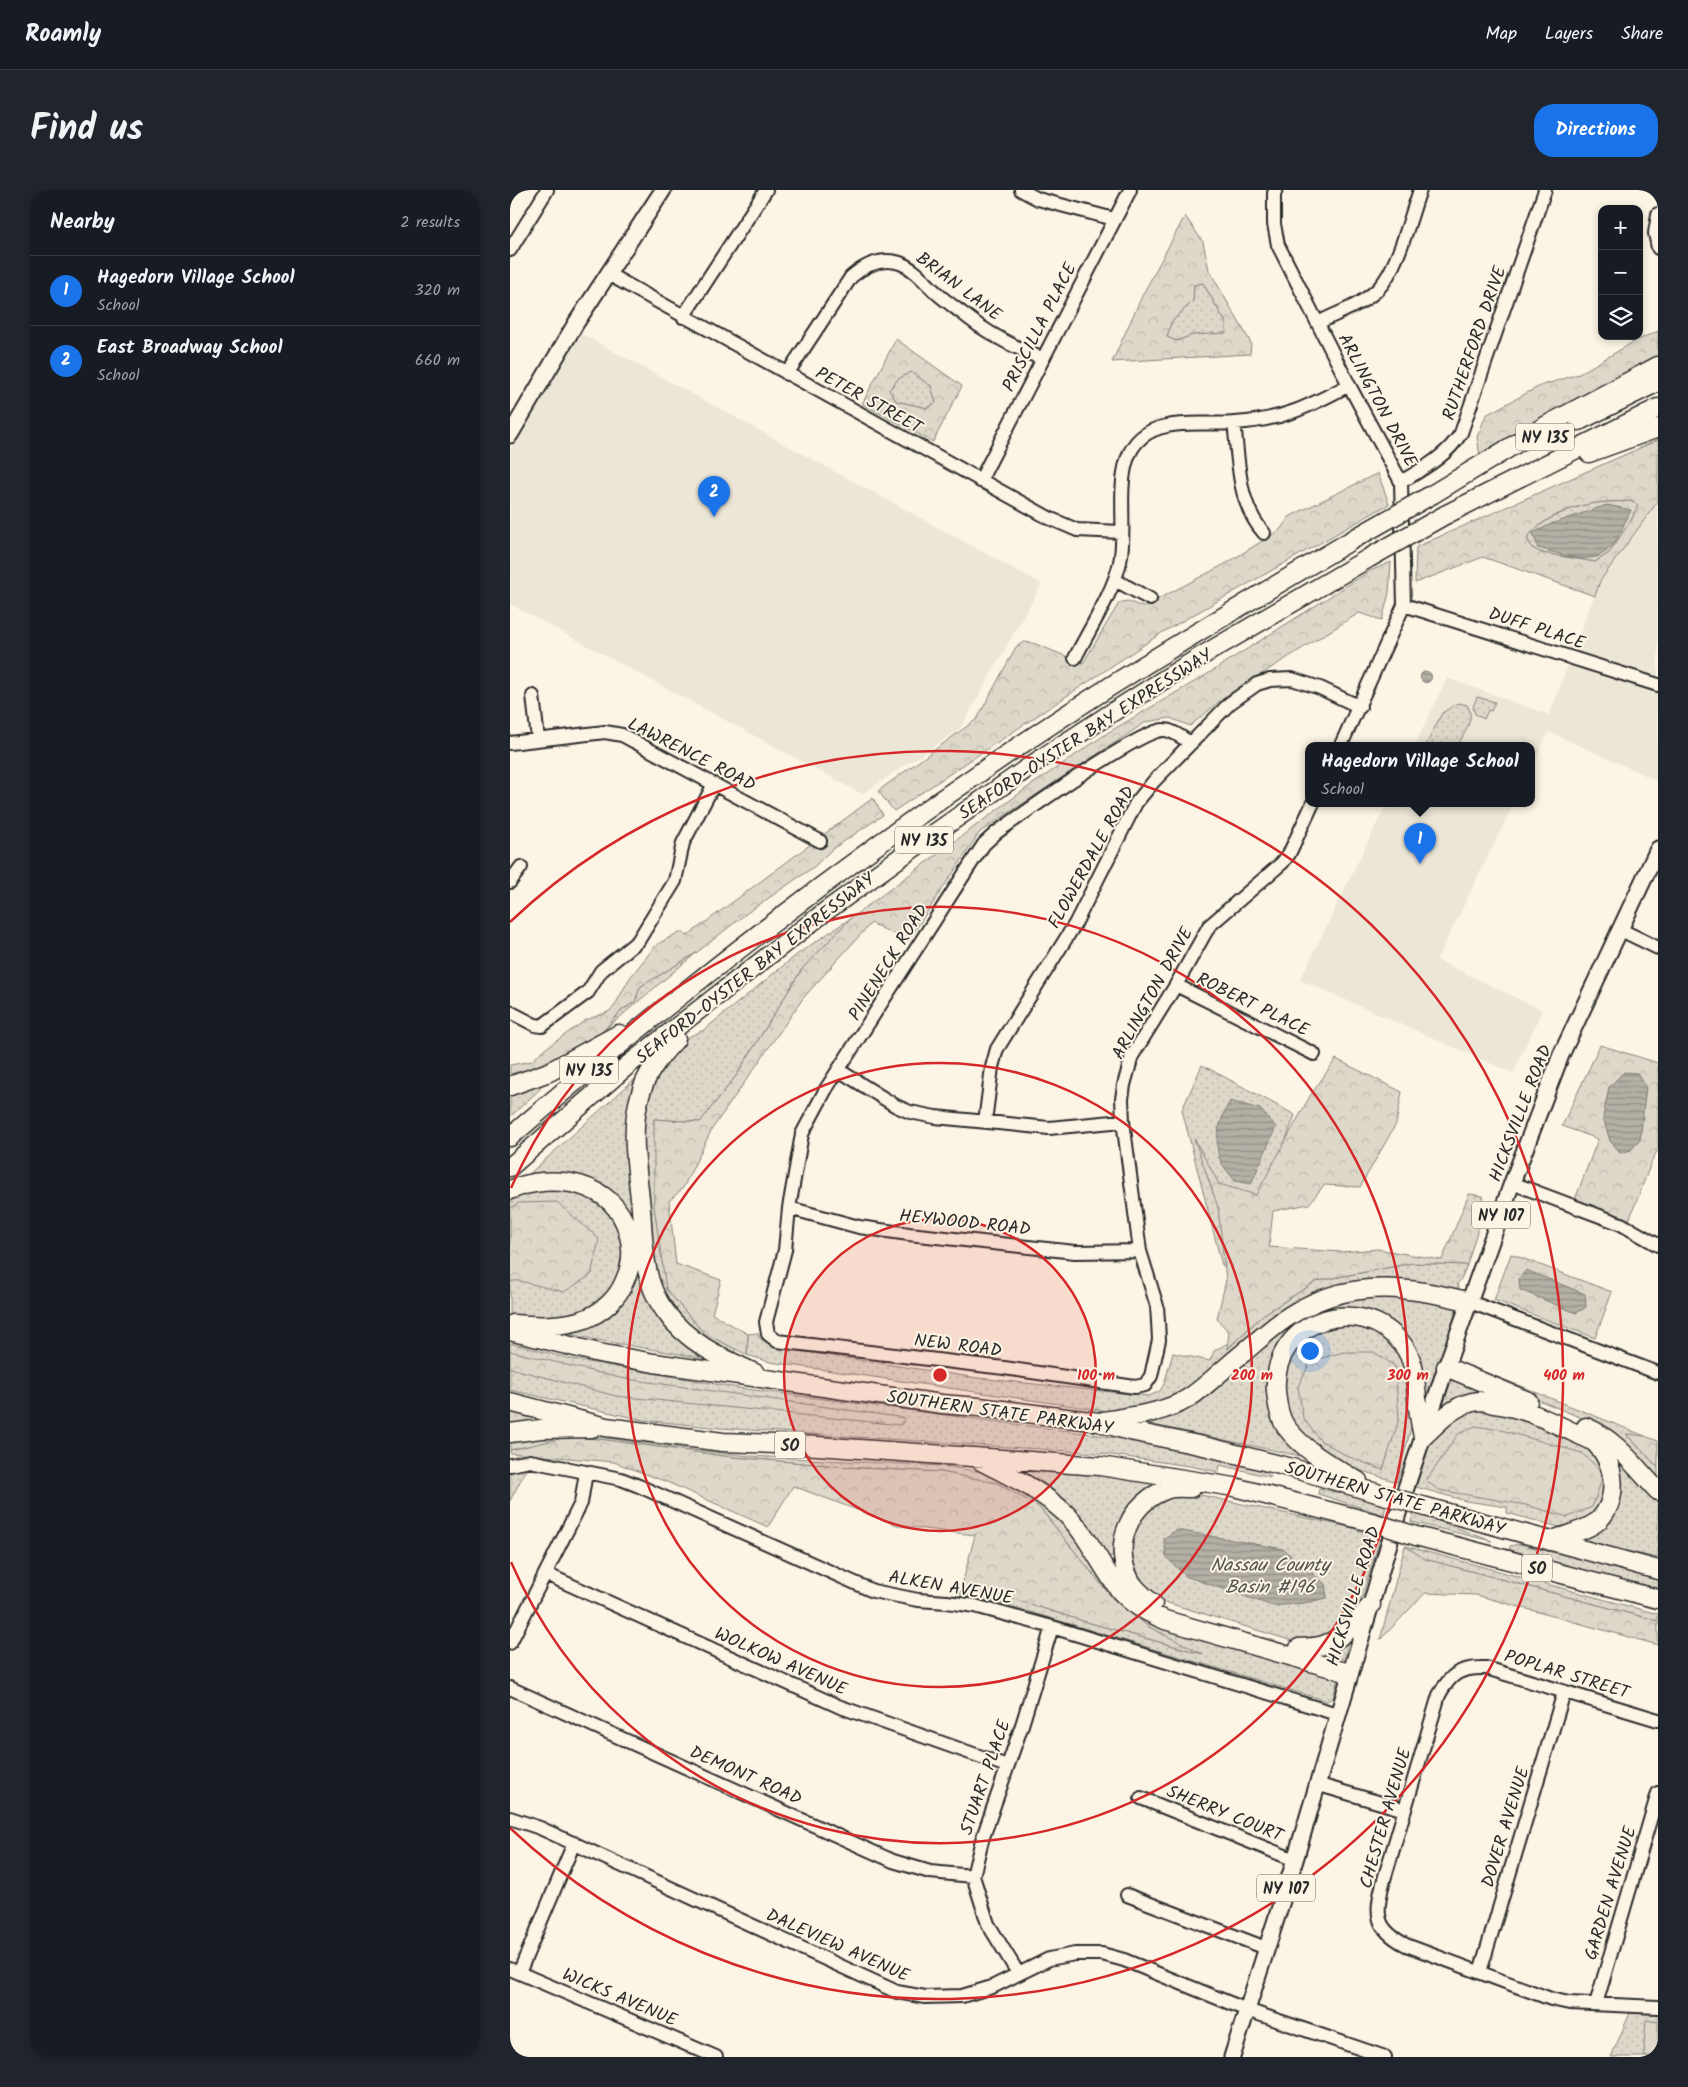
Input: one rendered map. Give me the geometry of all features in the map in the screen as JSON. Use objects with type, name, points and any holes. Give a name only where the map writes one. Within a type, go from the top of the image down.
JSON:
[{"type":"highway","points":[[1433,494],[1547,425],[1658,366]]},
{"type":"highway","name":"SEAFORD-OYSTER BAY EXPRESSWAY","points":[[510,1137],[669,1004],[812,893],[1026,741],[1186,638],[1357,537],[1433,494],[1658,382]]},
{"type":"highway","name":"SEAFORD-OYSTER BAY EXPRESSWAY","points":[[510,1167],[628,1065],[826,912],[1031,766],[1198,658],[1369,558],[1445,515],[1658,408]]},
{"type":"highway","points":[[1517,478],[1658,428]]},
{"type":"highway","points":[[510,1086],[549,1072],[576,1059],[669,1004]]},
{"type":"highway","points":[[702,1009],[651,1069],[643,1086],[637,1108],[636,1157],[648,1270],[659,1301],[679,1328],[703,1346],[773,1381]]},
{"type":"highway","points":[[510,1190],[530,1184],[559,1181],[580,1184],[596,1191],[610,1201],[624,1220],[630,1237],[631,1255],[628,1275],[622,1288],[609,1304],[598,1312],[584,1319],[558,1325],[510,1324]]},
{"type":"highway","points":[[1100,1422],[1158,1411],[1186,1399],[1280,1322],[1303,1308],[1331,1296],[1356,1290],[1397,1287],[1470,1302]]},
{"type":"highway","points":[[1380,1494],[1312,1453],[1298,1441],[1285,1424],[1277,1403],[1275,1381],[1279,1361],[1287,1346],[1304,1330],[1324,1320],[1341,1316],[1353,1316],[1370,1320],[1391,1332],[1403,1346],[1416,1373],[1417,1406],[1423,1437]]},
{"type":"highway","name":"SOUTHERN STATE PARKWAY","points":[[510,1331],[541,1340],[626,1358],[773,1381],[934,1403],[1100,1422],[1130,1431],[1208,1446],[1258,1459],[1658,1570]]},
{"type":"highway","points":[[1446,1368],[1597,1431],[1612,1442],[1658,1490]]},
{"type":"highway","points":[[1423,1437],[1450,1412],[1460,1406],[1480,1401],[1518,1407],[1595,1443],[1606,1457],[1612,1473],[1613,1493],[1609,1506],[1598,1520],[1590,1526],[1550,1541]]},
{"type":"highway","name":"SOUTHERN STATE PARKWAY","points":[[510,1402],[606,1427],[723,1442],[803,1445],[1100,1466],[1234,1487],[1658,1599]]},
{"type":"highway","points":[[510,1433],[541,1429],[571,1430],[606,1427]]},
{"type":"highway","points":[[974,1457],[1039,1490],[1065,1513],[1084,1534],[1118,1589],[1138,1607],[1165,1620],[1350,1669]]},
{"type":"highway","points":[[1234,1487],[1170,1488],[1142,1504],[1126,1527],[1122,1545],[1124,1564],[1138,1591],[1157,1608],[1299,1648],[1350,1669]]},
{"type":"highway","points":[[1299,1648],[1322,1646],[1342,1635],[1357,1623],[1371,1605]]},
{"type":"main road","points":[[510,435],[576,323],[663,190]]},
{"type":"main road","name":"HICKSVILLE ROAD","points":[[1232,2057],[1295,1860],[1350,1669],[1402,1500],[1446,1368],[1512,1183],[1561,1055],[1658,849]]},
{"type":"street","points":[[510,250],[546,190]]},
{"type":"street","points":[[683,317],[766,190]]},
{"type":"street","points":[[1021,190],[1038,199],[1114,219]]},
{"type":"street","name":"PRISCILLA PLACE","points":[[980,481],[1130,190]]},
{"type":"street","points":[[1318,323],[1366,299],[1386,279],[1399,252],[1420,190]]},
{"type":"street","name":"RUTHERFORD DRIVE","points":[[1401,482],[1443,455],[1454,444],[1461,433],[1545,190]]},
{"type":"street","name":"ARLINGTON DRIVE","points":[[1273,191],[1274,224],[1278,245],[1349,386],[1401,482],[1404,605],[1342,742]]},
{"type":"street","points":[[1658,214],[1655,233],[1658,248]]},
{"type":"street","name":"BRIAN LANE","points":[[787,374],[851,277],[864,266],[881,261],[900,263],[912,269],[938,294],[968,318],[991,333],[1042,360]]},
{"type":"street","name":"PETER STREET","points":[[608,274],[980,481],[1068,527],[1093,532],[1121,532]]},
{"type":"street","points":[[1075,658],[1115,580],[1121,561],[1124,472],[1129,454],[1138,440],[1152,430],[1168,426],[1234,424],[1279,418],[1296,412],[1349,386]]},
{"type":"street","points":[[1234,424],[1243,496],[1248,510],[1264,533]]},
{"type":"street","points":[[1115,580],[1150,599]]},
{"type":"street","name":"DUFF PLACE","points":[[1404,605],[1658,686]]},
{"type":"street","name":"FLOWERDALE ROAD","points":[[985,1122],[992,1067],[997,1049],[1075,924],[1136,804],[1154,781],[1241,694],[1257,684],[1270,680],[1292,679],[1320,688],[1360,706]]},
{"type":"street","points":[[533,696],[538,739]]},
{"type":"street","name":"PINENECK ROAD","points":[[768,1334],[766,1322],[785,1250],[789,1208],[802,1134],[826,1089],[984,844],[997,832],[1119,750],[1149,733],[1162,730],[1170,731],[1191,744]]},
{"type":"street","name":"LAWRENCE ROAD","points":[[510,743],[605,732],[622,735],[820,841]]},
{"type":"street","points":[[510,1012],[535,1025],[542,1026],[588,992],[601,971],[638,941],[675,881],[683,843],[714,784]]},
{"type":"street","name":"ARLINGTON DRIVE","points":[[1146,1385],[1151,1376],[1159,1340],[1157,1306],[1140,1251],[1123,1121],[1122,1098],[1132,1056],[1210,926],[1225,911],[1269,876],[1285,858],[1311,807]]},
{"type":"street","points":[[510,882],[521,867]]},
{"type":"street","points":[[1619,929],[1658,948]]},
{"type":"street","name":"ROBERT PLACE","points":[[1176,985],[1314,1054]]},
{"type":"street","points":[[840,1070],[896,1106],[910,1112],[936,1117],[1049,1128],[1123,1121]]},
{"type":"street","points":[[1512,1183],[1622,1224],[1658,1246]]},
{"type":"street","name":"HEYWOOD ROAD","points":[[789,1208],[859,1227],[909,1234],[1075,1252],[1140,1251]]},
{"type":"street","points":[[1470,1302],[1658,1373]]},
{"type":"street","name":"NEW ROAD","points":[[768,1334],[777,1341],[1004,1368],[1135,1387],[1146,1385]]},
{"type":"street","name":"ALKEN AVENUE","points":[[510,1465],[530,1461],[621,1479],[873,1591],[918,1600],[975,1606],[1052,1626],[1337,1714]]},
{"type":"street","points":[[510,1643],[581,1503],[586,1472]]},
{"type":"street","name":"WOLKOW AVENUE","points":[[546,1574],[838,1706],[1007,1766]]},
{"type":"street","name":"STUART PLACE","points":[[1018,1973],[996,1938],[983,1911],[973,1876],[982,1840],[1022,1725],[1052,1626]]},
{"type":"street","name":"POPLAR STREET","points":[[1465,1669],[1486,1668],[1658,1720]]},
{"type":"street","name":"CHESTER AVENUE","points":[[1465,1669],[1456,1673],[1446,1682],[1439,1695],[1379,1896],[1377,1910],[1386,1931],[1393,1938],[1551,1999],[1569,2003],[1658,2007]]},
{"type":"street","name":"DEMONT ROAD","points":[[510,1688],[893,1861],[930,1872],[973,1876]]},
{"type":"street","name":"DOVER AVENUE","points":[[1480,1972],[1564,1692]]},
{"type":"street","points":[[1316,1784],[1405,1810]]},
{"type":"street","name":"GARDEN AVENUE","points":[[1596,2004],[1658,1793]]},
{"type":"street","name":"SHERRY COURT","points":[[1141,1798],[1295,1860]]},
{"type":"street","name":"DALEVIEW AVENUE","points":[[510,1818],[540,1828],[574,1843],[897,1992],[925,1997],[962,1996],[992,1987],[1034,1965],[1063,1956],[1089,1954],[1114,1956],[1247,2010],[1385,2057]]},
{"type":"street","points":[[515,1971],[574,1843]]},
{"type":"street","points":[[1127,1895],[1266,1948]]},
{"type":"street","name":"WICKS AVENUE","points":[[515,1971],[716,2057]]},
{"type":"shaded area","points":[[578,332],[1042,584],[960,729],[862,794],[510,604],[510,449]]},
{"type":"shaded area","points":[[1658,501],[1658,781],[1549,732],[1535,760],[1535,742],[1416,742],[1447,678],[1549,715],[1600,581]]},
{"type":"shaded area","points":[[1385,807],[1512,807],[1437,960],[1542,1010],[1513,1073],[1300,980]]},
{"type":"green space","points":[[1185,216],[1203,242],[1209,270],[1251,343],[1250,354],[1112,362],[1143,294]],"holes":[[[1203,283],[1226,323],[1226,333],[1193,335],[1176,341],[1167,337],[1171,322],[1193,301],[1194,285]]]},
{"type":"green space","points":[[1203,283],[1226,323],[1227,334],[1193,335],[1176,341],[1167,337],[1171,322],[1193,301],[1194,285]]},
{"type":"green space","points":[[1658,331],[1658,354],[1480,456],[1477,437],[1486,415],[1540,386],[1579,374],[1635,341],[1643,340],[1643,338]]},
{"type":"green space","points":[[896,339],[962,386],[933,442],[862,404]],"holes":[[[911,372],[931,386],[936,403],[927,408],[896,401],[889,390],[898,379]]]},
{"type":"green space","points":[[911,371],[931,386],[936,403],[927,408],[896,401],[889,390],[898,379]]},
{"type":"green space","points":[[1658,440],[1658,501],[1600,581],[1595,596],[1483,557],[1415,583],[1416,547]],"holes":[[[1631,501],[1638,505],[1632,519],[1609,553],[1595,562],[1542,553],[1532,548],[1527,538],[1549,519],[1577,507],[1600,502]]]},
{"type":"green space","points":[[1378,473],[1389,504],[1163,632],[894,811],[878,791],[977,719],[1016,647],[1024,642],[1033,643],[1083,663],[1119,603],[1127,601],[1143,607],[1227,563],[1280,530],[1289,517]]},
{"type":"green space","points":[[1631,501],[1638,505],[1632,519],[1609,553],[1595,562],[1542,553],[1532,548],[1527,538],[1549,519],[1568,510],[1600,502]]},
{"type":"green space","points":[[1391,562],[1389,593],[1382,620],[1359,613],[1226,696],[1190,726],[1170,718],[1146,722],[980,832],[908,941],[871,923],[804,997],[712,1129],[683,1188],[669,1201],[676,1264],[721,1280],[712,1314],[748,1334],[747,1355],[704,1333],[666,1289],[654,1207],[654,1119],[700,1122],[736,1076],[802,969],[851,918],[1024,790],[1109,732],[1206,675],[1370,571]]},
{"type":"green space","points":[[1477,697],[1495,702],[1491,711],[1488,710],[1484,719],[1475,714],[1473,707]]},
{"type":"green space","points":[[1458,703],[1467,705],[1470,720],[1460,742],[1428,742],[1442,713]]},
{"type":"green space","points":[[873,798],[883,815],[831,850],[815,866],[747,913],[696,953],[640,987],[635,1002],[622,1010],[602,1032],[536,1068],[510,1074],[510,1065],[532,1061],[542,1051],[586,1020],[608,1012],[614,1007],[629,979],[656,945],[681,931],[687,936]]},
{"type":"green space","points":[[851,918],[802,969],[736,1076],[700,1122],[654,1119],[666,1289],[704,1333],[736,1349],[733,1354],[689,1332],[658,1289],[651,1267],[640,1128],[648,1087],[672,1048],[688,1037],[704,1030],[799,953]]},
{"type":"green space","points":[[696,953],[602,1032],[622,1010],[635,1002],[640,987]]},
{"type":"green space","points":[[1600,1045],[1658,1063],[1658,1150],[1653,1158],[1628,1223],[1574,1202],[1598,1139],[1562,1126]],"holes":[[[1637,1073],[1646,1086],[1642,1112]]]},
{"type":"green space","points":[[1336,1059],[1402,1092],[1396,1124],[1360,1187],[1324,1185],[1309,1204],[1273,1211],[1269,1247],[1341,1252],[1377,1249],[1442,1260],[1469,1194],[1483,1196],[1485,1205],[1467,1265],[1413,1263],[1317,1281],[1264,1314],[1227,1349],[1229,1332],[1217,1319],[1226,1280],[1218,1207],[1194,1138],[1219,1184],[1256,1195],[1310,1096]]},
{"type":"green space","points":[[1202,1065],[1295,1115],[1237,1273],[1222,1265],[1182,1110]]},
{"type":"green space","points":[[647,1068],[635,1223],[631,1224],[619,1204],[528,1180],[528,1175]]},
{"type":"green space","points":[[539,1083],[542,1085],[540,1089],[510,1117],[510,1091]]},
{"type":"green space","points":[[540,1188],[577,1188],[609,1206],[627,1240],[623,1275],[603,1304],[579,1316],[548,1321],[510,1316],[510,1199]]},
{"type":"green space","points":[[557,1202],[599,1239],[591,1275],[564,1292],[520,1281],[510,1281],[510,1208],[519,1203]]},
{"type":"green space","points":[[1511,1254],[1612,1292],[1595,1338],[1494,1300]]},
{"type":"green space","points":[[1413,1263],[1467,1265],[1457,1284],[1459,1288],[1456,1290],[1398,1280],[1351,1284],[1180,1396],[1133,1411],[1107,1411],[770,1362],[747,1355],[748,1334],[758,1333],[760,1338],[773,1347],[978,1378],[1149,1396],[1160,1391],[1164,1384],[1173,1353],[1210,1361],[1214,1351],[1228,1343],[1228,1349],[1264,1314],[1317,1281]]},
{"type":"green space","points":[[640,1267],[703,1355],[702,1358],[556,1331],[625,1293]]},
{"type":"green space","points":[[1373,1291],[1457,1307],[1426,1411],[1423,1376],[1381,1319],[1302,1325],[1271,1388],[1305,1457],[1144,1423],[1309,1308]]},
{"type":"green space","points":[[1357,1320],[1387,1334],[1407,1358],[1413,1420],[1397,1482],[1362,1471],[1329,1456],[1302,1436],[1286,1414],[1283,1365],[1298,1341],[1323,1324]]},
{"type":"green space","points":[[510,1343],[571,1359],[739,1388],[1099,1435],[1180,1450],[1265,1471],[1271,1477],[1220,1465],[1219,1472],[1098,1453],[720,1428],[643,1420],[510,1390]]},
{"type":"green space","points":[[510,1351],[620,1378],[905,1418],[901,1425],[616,1396],[510,1368]]},
{"type":"green space","points":[[1344,1352],[1374,1352],[1395,1366],[1399,1419],[1383,1470],[1347,1456],[1320,1440],[1303,1418],[1298,1386],[1311,1361]]},
{"type":"green space","points":[[1470,1366],[1645,1436],[1627,1435],[1658,1467],[1658,1481],[1598,1425],[1470,1371]]},
{"type":"green space","points":[[1452,1377],[1507,1398],[1456,1398],[1455,1402],[1443,1410]]},
{"type":"green space","points":[[1486,1405],[1584,1441],[1607,1467],[1608,1492],[1600,1510],[1583,1524],[1559,1527],[1507,1513],[1507,1507],[1466,1501],[1416,1487],[1430,1438],[1451,1416]]},
{"type":"green space","points":[[510,1412],[545,1421],[510,1428]]},
{"type":"green space","points":[[1475,1426],[1501,1430],[1582,1453],[1604,1474],[1592,1507],[1568,1517],[1526,1505],[1439,1490],[1426,1481],[1458,1434]]},
{"type":"green space","points":[[578,1434],[750,1456],[944,1466],[983,1472],[1014,1484],[1080,1534],[1121,1598],[1338,1678],[1333,1698],[1327,1701],[1003,1604],[960,1594],[961,1589],[1014,1599],[1083,1621],[1199,1653],[1149,1627],[1113,1599],[1039,1507],[941,1472],[860,1468],[732,1457],[599,1439],[568,1438],[510,1450],[510,1439]]},
{"type":"green space","points":[[1626,1434],[1645,1436],[1658,1441],[1658,1467]]},
{"type":"green space","points":[[568,1437],[599,1439],[732,1457],[860,1468],[941,1472],[997,1483],[1039,1507],[1113,1599],[1149,1627],[1203,1654],[1083,1621],[1014,1599],[961,1589],[975,1535],[900,1526],[793,1486],[768,1527],[667,1482],[614,1462],[510,1453],[510,1450]]},
{"type":"green space","points":[[1613,1455],[1658,1496],[1658,1558],[1577,1540],[1601,1524]]},
{"type":"green space","points":[[528,1466],[510,1501],[510,1470]]},
{"type":"green space","points":[[1023,1467],[1162,1480],[1118,1550],[1112,1556],[1105,1557],[1021,1472]]},
{"type":"green space","points":[[1319,1489],[1347,1494],[1386,1505],[1384,1515],[1318,1494]]},
{"type":"green space","points":[[1187,1492],[1353,1528],[1380,1539],[1358,1610],[1333,1638],[1296,1642],[1155,1599],[1147,1591],[1149,1589],[1142,1579],[1133,1558],[1133,1536],[1136,1525],[1142,1515],[1154,1504]]},
{"type":"green space","points":[[1414,1512],[1492,1541],[1411,1522]]},
{"type":"green space","points":[[1519,1544],[1658,1578],[1658,1588],[1573,1568],[1510,1550],[1510,1546]]},
{"type":"green space","points":[[1405,1546],[1658,1614],[1658,1621],[1424,1559]]},
{"type":"green space","points":[[1405,1546],[1425,1559],[1658,1621],[1658,1645],[1476,1595],[1425,1593],[1380,1640]]},
{"type":"green space","points":[[1350,1634],[1344,1659],[1313,1651]]},
{"type":"green space","points":[[1630,2013],[1658,2014],[1658,2057],[1611,2057]]},
{"type":"green space","points":[[1646,2020],[1658,2022],[1658,2057],[1645,2057]]},
{"type":"water","points":[[1607,505],[1631,510],[1615,542],[1604,553],[1596,557],[1577,558],[1538,548],[1533,533],[1551,524]]},
{"type":"water","points":[[1426,671],[1432,677],[1426,683],[1420,677]]},
{"type":"water","points":[[1624,1072],[1637,1073],[1646,1086],[1640,1140],[1631,1150],[1621,1153],[1610,1141],[1603,1117],[1609,1087]]},
{"type":"water","points":[[1230,1101],[1260,1109],[1276,1127],[1251,1184],[1235,1181],[1221,1162],[1218,1154],[1218,1131]]},
{"type":"water","points":[[1526,1270],[1585,1294],[1586,1307],[1576,1313],[1520,1290],[1519,1279]]},
{"type":"water","name":"Nassau County Basin #196","points":[[1177,1530],[1283,1549],[1325,1584],[1327,1598],[1304,1603],[1273,1606],[1185,1576],[1166,1557],[1164,1538]]},
{"type":"place","name":"East Broadway School","points":[[714,517]]},
{"type":"place","name":"Hagedorn Village School","points":[[1420,864]]}]
